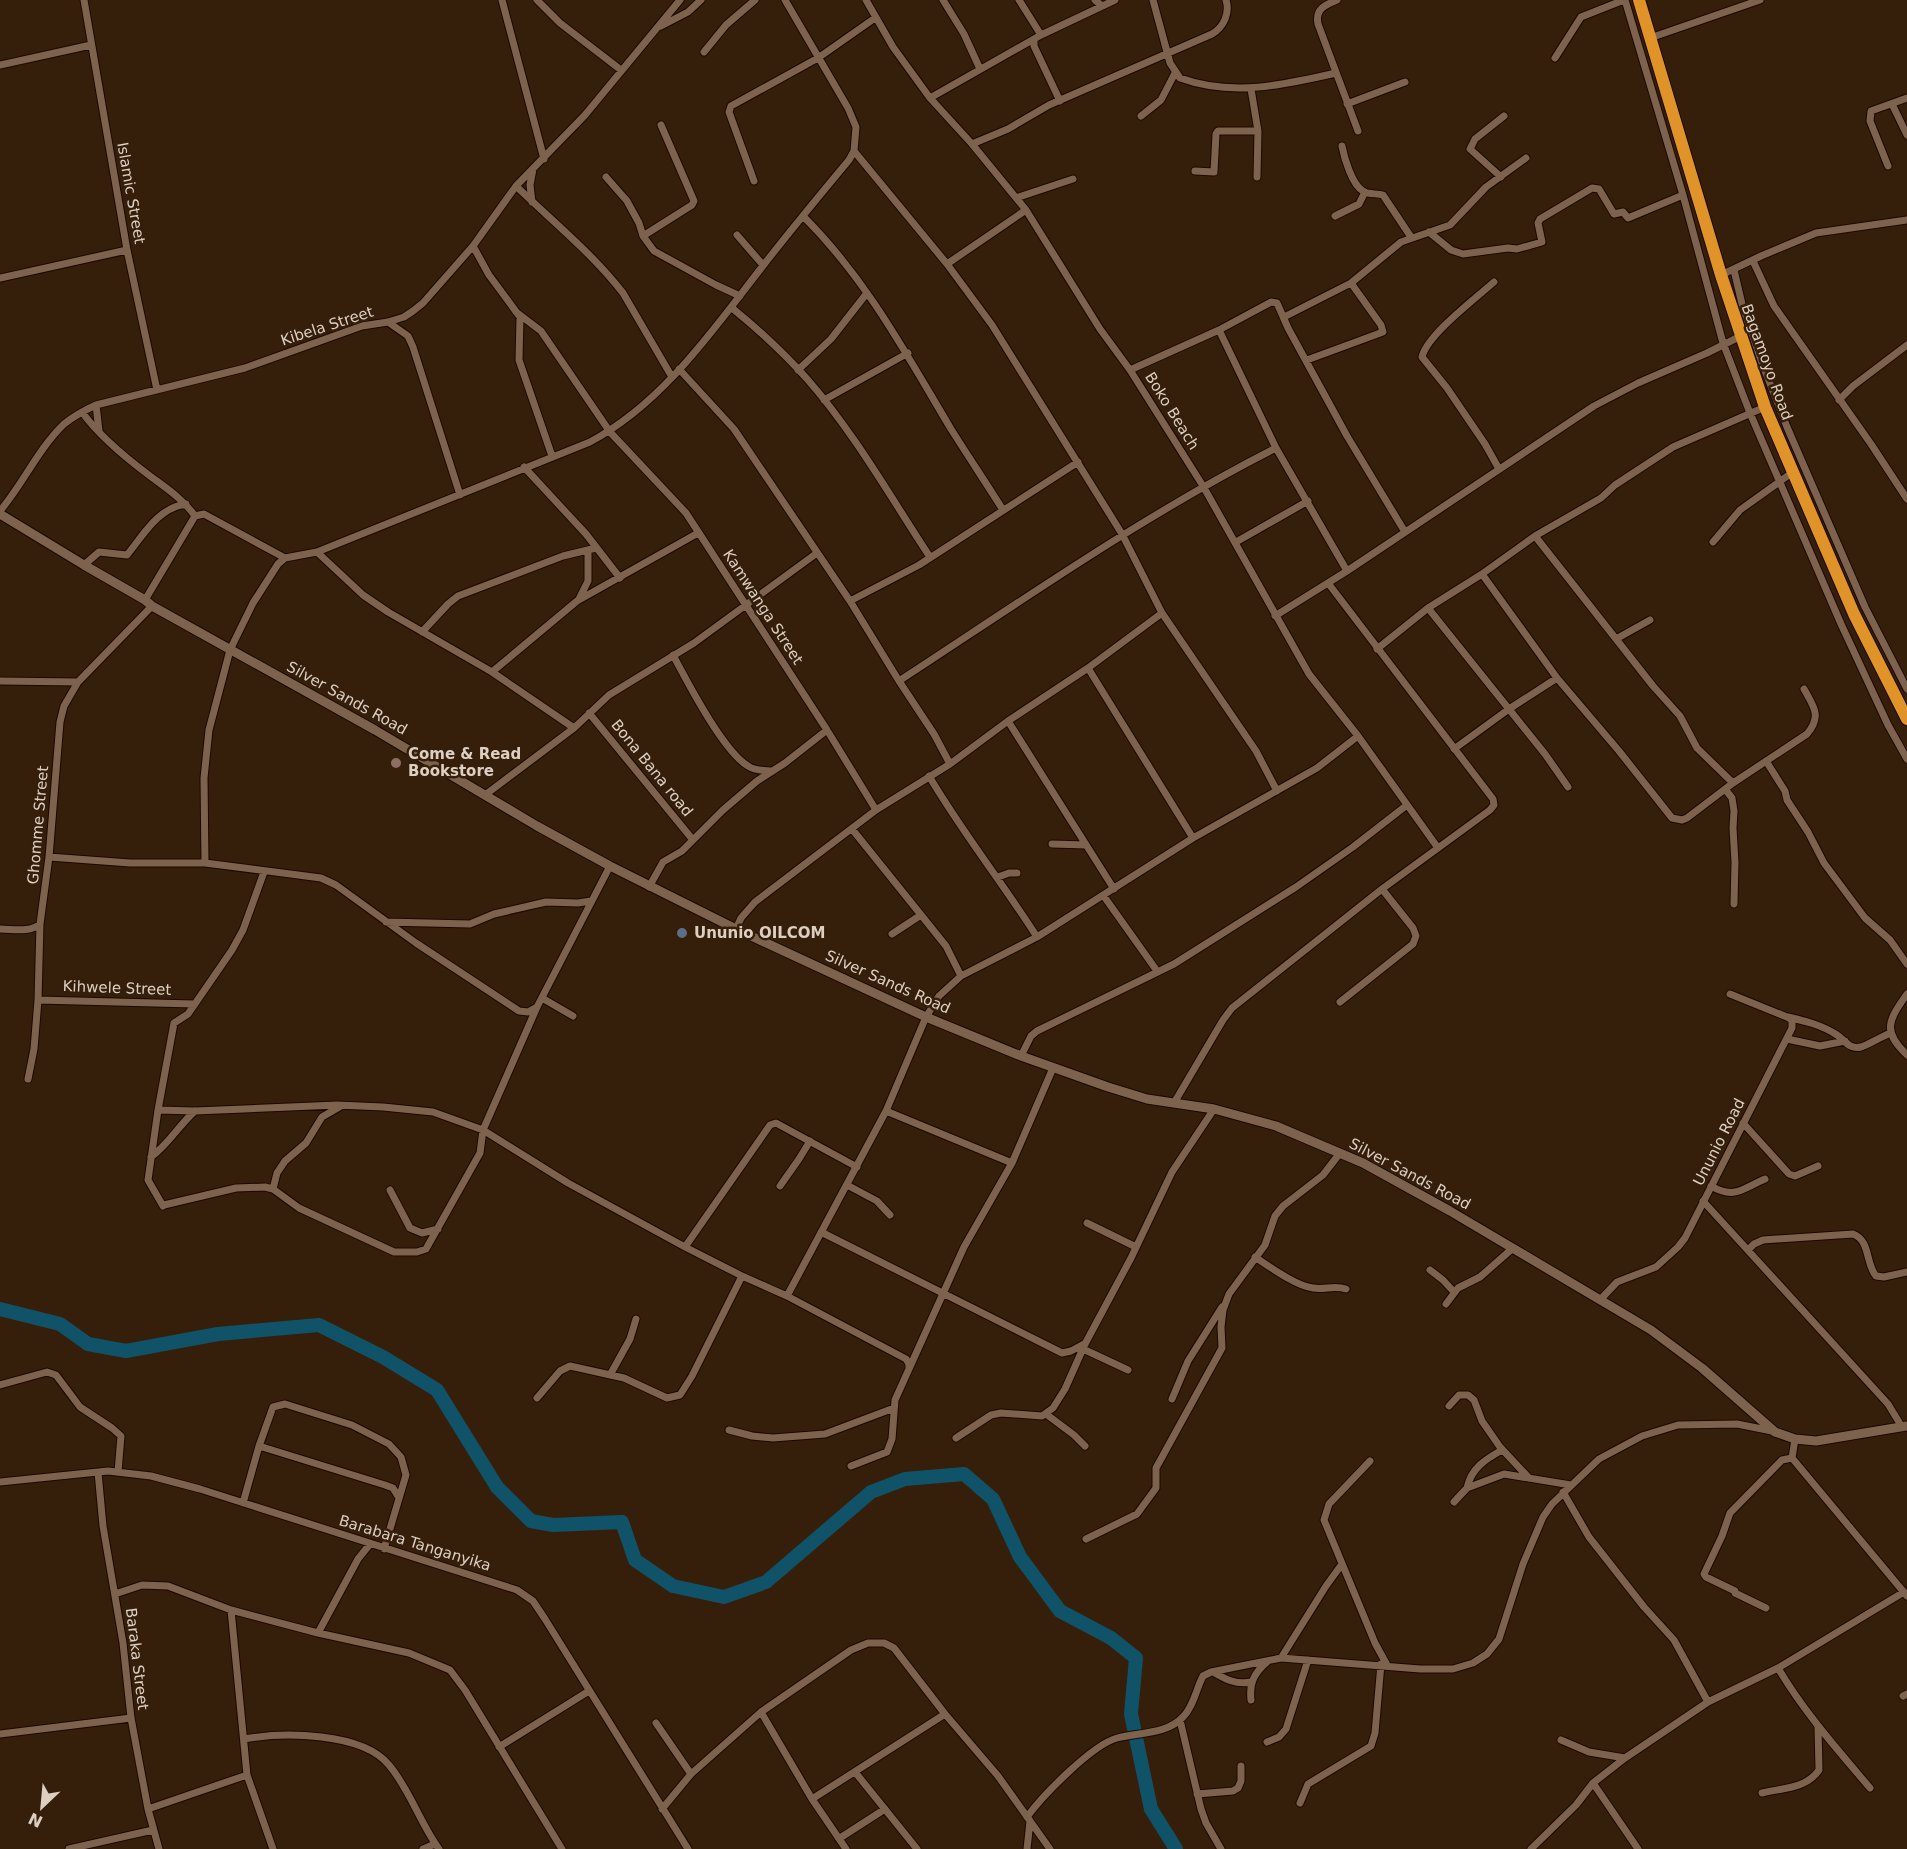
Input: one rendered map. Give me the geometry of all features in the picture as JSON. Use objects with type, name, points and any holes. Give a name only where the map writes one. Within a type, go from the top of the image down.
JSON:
[{"type":"highway","name":"Bagamoyo Road","points":[[1639,0],[1721,276],[1765,407],[1854,614],[1905,713]]},
{"type":"street","name":"Islamic Street","points":[[84,0],[127,250],[157,390]]},
{"type":"street","points":[[502,0],[544,159]]},
{"type":"street","points":[[537,0],[560,23],[621,69]]},
{"type":"street","name":"Kibela Street","points":[[0,512],[64,424],[96,405],[245,368],[362,326],[404,317],[423,303],[473,246],[516,186],[585,115],[680,0]]},
{"type":"street","points":[[657,28],[688,12],[701,0]]},
{"type":"street","points":[[704,52],[726,25],[755,0]]},
{"type":"street","points":[[205,863],[204,778],[209,730],[230,650],[268,578],[278,564],[285,558],[317,552],[590,442],[610,432],[631,417],[649,402],[732,308],[763,265],[854,151],[856,127],[848,108],[785,0]]},
{"type":"street","name":"Boko Beach","points":[[866,0],[893,47],[930,98],[972,144],[1026,210],[1100,329],[1130,370],[1203,486],[1309,674],[1358,736],[1438,848]]},
{"type":"street","points":[[943,0],[964,34],[980,69]]},
{"type":"street","points":[[1019,0],[1041,35]]},
{"type":"street","points":[[1095,0],[1102,6]]},
{"type":"street","points":[[930,98],[1041,35],[1115,0]]},
{"type":"street","points":[[1153,0],[1175,73],[1187,81],[1211,87],[1251,89],[1336,73]]},
{"type":"street","points":[[972,144],[1008,129],[1049,105],[1218,31],[1228,7],[1226,0]]},
{"type":"street","points":[[1337,0],[1323,6],[1317,17],[1358,131]]},
{"type":"street","points":[[1555,58],[1581,17],[1625,0],[1724,343],[1750,413],[1841,624],[1888,725],[1907,759]]},
{"type":"street","points":[[1650,38],[1760,0]]},
{"type":"street","points":[[754,181],[729,112],[731,106],[818,58],[875,18]]},
{"type":"street","points":[[1034,40],[1034,46],[1060,101]]},
{"type":"street","points":[[0,65],[91,45]]},
{"type":"street","points":[[1141,116],[1161,100],[1175,73]]},
{"type":"street","points":[[1347,104],[1405,82]]},
{"type":"street","points":[[1251,89],[1258,131],[1257,177]]},
{"type":"street","points":[[1888,166],[1870,121],[1871,111],[1907,99]]},
{"type":"street","points":[[1892,104],[1907,135]]},
{"type":"street","points":[[1501,177],[1470,149],[1475,139],[1504,116]]},
{"type":"street","points":[[643,237],[692,205],[694,201],[661,125]]},
{"type":"street","points":[[1195,171],[1214,172],[1216,134],[1220,130],[1258,131]]},
{"type":"street","points":[[1342,146],[1357,185],[1365,192],[1383,195],[1411,237]]},
{"type":"street","points":[[854,151],[947,264],[992,325],[1122,534],[1162,613],[1256,752],[1277,791]]},
{"type":"street","points":[[1284,316],[1351,283],[1386,252],[1411,237],[1450,225],[1486,187],[1526,158]]},
{"type":"street","points":[[532,202],[530,184],[534,166]]},
{"type":"street","points":[[606,177],[627,201],[649,247],[665,258],[740,296]]},
{"type":"street","points":[[1016,198],[1073,178]]},
{"type":"street","points":[[516,186],[614,281],[672,376]]},
{"type":"street","points":[[1429,232],[1451,250],[1463,254],[1508,248],[1517,249],[1542,242],[1538,223],[1540,219],[1592,188],[1599,189],[1614,214],[1623,212],[1628,218],[1683,195]]},
{"type":"street","points":[[1335,216],[1359,204],[1365,192]]},
{"type":"street","points":[[947,264],[1026,210]]},
{"type":"street","points":[[803,216],[853,271],[908,353],[1003,510]]},
{"type":"street","points":[[1721,276],[1816,233],[1907,220]]},
{"type":"street","points":[[737,235],[763,265]]},
{"type":"street","points":[[473,246],[489,275],[520,317],[519,360],[552,456]]},
{"type":"street","points":[[0,278],[127,250]]},
{"type":"street","points":[[1753,261],[1774,306],[1907,499]]},
{"type":"street","points":[[1734,270],[1742,304],[1787,427],[1865,607],[1907,689]]},
{"type":"street","points":[[1494,282],[1449,322],[1429,344],[1422,357],[1447,388],[1499,469]]},
{"type":"street","points":[[1307,360],[1383,333],[1351,283]]},
{"type":"street","points":[[798,370],[831,339],[867,293]]},
{"type":"street","points":[[1130,370],[1219,330],[1273,302],[1278,304],[1288,328],[1347,436],[1405,532]]},
{"type":"street","points":[[732,308],[765,335],[824,400],[930,557]]},
{"type":"street","name":"Kamwanga Street","points":[[516,312],[541,331],[610,432],[686,513],[827,730],[876,810]]},
{"type":"street","points":[[388,322],[408,336],[413,347],[460,495]]},
{"type":"street","points":[[1219,330],[1276,448],[1347,571]]},
{"type":"street","points":[[1275,616],[1347,571],[1594,406],[1638,383],[1741,336]]},
{"type":"street","points":[[1839,400],[1853,386],[1907,345]]},
{"type":"street","points":[[824,400],[908,353]]},
{"type":"street","points":[[679,369],[734,429],[850,601],[934,734],[950,764]]},
{"type":"street","points":[[96,405],[99,431]]},
{"type":"street","points":[[1377,649],[1428,608],[1482,574],[1535,536],[1601,498],[1615,485],[1680,443],[1765,407]]},
{"type":"street","points":[[82,412],[99,431],[141,469],[186,504],[195,516],[204,514],[285,558]]},
{"type":"street","points":[[899,681],[1122,534],[1203,486],[1276,448]]},
{"type":"street","points":[[850,601],[930,557],[1078,462]]},
{"type":"street","points":[[524,467],[592,549],[620,578]]},
{"type":"street","points":[[1713,542],[1740,510],[1793,472]]},
{"type":"street","points":[[1236,542],[1308,501]]},
{"type":"street","points":[[84,565],[99,552],[127,555],[159,516],[174,506],[186,504]]},
{"type":"street","name":"Silver Sands Road","points":[[0,512],[148,603],[537,826],[610,866],[736,929],[926,1017],[1053,1068],[1147,1099],[1214,1109],[1276,1126],[1363,1163],[1652,1330],[1702,1368],[1775,1432]]},
{"type":"street","name":"Ghomme Street","points":[[28,1079],[34,1049],[40,924],[49,857],[60,722],[64,706],[78,682],[148,603],[195,516]]},
{"type":"street","points":[[492,672],[577,601],[698,533]]},
{"type":"street","points":[[1535,536],[1680,716],[1697,748],[1733,783]]},
{"type":"street","points":[[577,601],[588,581],[592,549]]},
{"type":"street","points":[[422,632],[458,596],[563,556],[592,549]]},
{"type":"street","points":[[317,552],[363,595],[492,672],[574,728]]},
{"type":"street","points":[[485,795],[574,728],[609,695],[694,643],[817,553]]},
{"type":"street","points":[[1482,574],[1557,678],[1672,818],[1682,820],[1687,818],[1733,783],[1807,734],[1812,728],[1816,711],[1804,689]]},
{"type":"street","points":[[1174,1103],[1222,1020],[1232,1008],[1382,889],[1490,810],[1495,802],[1328,583]]},
{"type":"street","points":[[1428,608],[1545,754],[1568,787]]},
{"type":"street","points":[[736,929],[741,918],[755,902],[876,810],[950,764],[1008,721],[1088,668],[1162,613]]},
{"type":"street","points":[[1617,639],[1650,620]]},
{"type":"street","points":[[673,655],[724,741],[749,767],[770,771]]},
{"type":"street","points":[[1088,668],[1193,838]]},
{"type":"street","points":[[1454,749],[1557,678]]},
{"type":"street","points":[[0,681],[78,682]]},
{"type":"street","name":"Bona Bana road","points":[[589,713],[693,840]]},
{"type":"street","points":[[1008,721],[1114,889]]},
{"type":"street","points":[[650,886],[663,862],[677,855],[754,783],[785,763],[827,730]]},
{"type":"street","points":[[787,1296],[886,1111],[926,1017],[939,996],[961,976],[1037,937],[1193,838],[1317,768],[1358,736]]},
{"type":"street","points":[[1766,761],[1824,863],[1865,918],[1890,940],[1907,964]]},
{"type":"street","points":[[749,767],[754,783]]},
{"type":"street","points":[[929,777],[951,813],[998,877],[1037,937]]},
{"type":"street","points":[[1725,789],[1732,798],[1734,811],[1736,862],[1734,904]]},
{"type":"street","points":[[1021,1056],[1031,1036],[1037,1031],[1174,964],[1296,887],[1407,805]]},
{"type":"street","points":[[852,829],[946,946],[961,976]]},
{"type":"street","points":[[1052,844],[1086,845]]},
{"type":"street","points":[[49,857],[130,863],[205,863],[329,881],[519,1011],[528,1012],[537,1007]]},
{"type":"street","points":[[264,872],[243,930],[232,950],[188,1014],[174,1023],[148,1180],[163,1206],[236,1188],[273,1189],[298,1208],[394,1252],[422,1251],[429,1245],[438,1230],[480,1153],[483,1130],[537,1007],[610,866]]},
{"type":"street","points":[[998,877],[1008,873],[1017,873]]},
{"type":"street","points":[[1340,1002],[1413,944],[1415,940],[1413,928],[1382,889]]},
{"type":"street","points":[[1103,895],[1157,971]]},
{"type":"street","points":[[386,922],[470,924],[494,914],[546,902],[591,901]]},
{"type":"street","points":[[892,934],[921,915]]},
{"type":"street","points":[[0,929],[28,930],[40,924]]},
{"type":"street","points":[[1730,994],[1787,1017],[1823,1027],[1837,1034],[1850,1046],[1861,1047],[1891,1033]]},
{"type":"street","points":[[1907,994],[1891,1023],[1891,1033],[1895,1043],[1907,1055]]},
{"type":"street","points":[[542,998],[573,1016]]},
{"type":"street","name":"Kihwele Street","points":[[38,1000],[194,1004]]},
{"type":"street","name":"Ununio Road","points":[[1600,1300],[1617,1282],[1656,1267],[1685,1238],[1786,1039],[1792,1023],[1792,1020],[1787,1017]]},
{"type":"street","points":[[1786,1039],[1820,1046],[1845,1041]]},
{"type":"street","points":[[851,1466],[887,1452],[892,1439],[895,1400],[964,1247],[1012,1163],[1053,1068]]},
{"type":"street","points":[[158,1110],[195,1111],[343,1105],[433,1112],[483,1130],[568,1183],[685,1247],[787,1296],[906,1359],[909,1369]]},
{"type":"street","points":[[273,1189],[285,1161],[306,1143],[322,1117],[343,1105]]},
{"type":"street","points":[[956,1438],[991,1414],[1022,1414],[1035,1417],[1046,1414],[1053,1408],[1065,1389],[1084,1346],[1172,1172],[1214,1109]]},
{"type":"street","points":[[151,1157],[195,1111]]},
{"type":"street","points":[[886,1111],[1012,1163]]},
{"type":"street","points":[[685,1247],[770,1125],[776,1123],[857,1167]]},
{"type":"street","points":[[1743,1123],[1789,1174],[1795,1176],[1818,1167]]},
{"type":"street","points":[[780,1185],[810,1141]]},
{"type":"street","points":[[1086,1539],[1137,1514],[1156,1488],[1156,1468],[1222,1348],[1221,1327],[1228,1294],[1265,1245],[1275,1216],[1283,1206],[1323,1175],[1340,1153]]},
{"type":"street","points":[[1711,1186],[1729,1193],[1744,1190],[1765,1179]]},
{"type":"street","points":[[847,1185],[877,1201],[890,1215]]},
{"type":"street","points":[[390,1190],[410,1228],[418,1233],[438,1230]]},
{"type":"street","points":[[1027,1849],[1029,1819],[1061,1779],[1116,1738],[1171,1727],[1192,1704],[1203,1676],[1281,1658],[1401,1668],[1453,1669],[1473,1663],[1487,1654],[1499,1639],[1523,1564],[1552,1503],[1599,1459],[1642,1436],[1678,1425],[1737,1424],[1795,1439],[1816,1441],[1905,1427],[1888,1404],[1703,1201]]},
{"type":"street","points":[[1087,1223],[1136,1247]]},
{"type":"street","points":[[820,1232],[1062,1353],[1084,1346]]},
{"type":"street","points":[[1748,1250],[1763,1240],[1853,1234],[1862,1238],[1867,1257],[1876,1276],[1884,1277],[1907,1272]]},
{"type":"street","points":[[1446,1304],[1461,1286],[1480,1277],[1513,1248]]},
{"type":"street","points":[[1255,1257],[1307,1286],[1317,1288],[1337,1286],[1346,1289]]},
{"type":"street","points":[[1430,1270],[1454,1292]]},
{"type":"street","points":[[537,1398],[560,1371],[570,1366],[624,1378],[667,1398],[680,1395],[692,1376],[742,1276]]},
{"type":"street","points":[[1172,1399],[1188,1361],[1227,1299]]},
{"type":"street","points":[[610,1375],[630,1339],[636,1318]]},
{"type":"street","points":[[1084,1346],[1128,1370]]},
{"type":"street","points":[[0,1385],[47,1372],[56,1374],[80,1407],[121,1436],[118,1472]]},
{"type":"street","points":[[1449,1406],[1459,1395],[1468,1395],[1474,1400],[1482,1421],[1502,1450],[1529,1478]]},
{"type":"street","points":[[243,1503],[269,1412],[276,1404],[285,1404],[352,1425],[389,1444],[400,1457],[406,1475],[384,1549]]},
{"type":"street","points":[[729,1430],[773,1438],[825,1434],[894,1408]]},
{"type":"street","points":[[1046,1414],[1085,1446]]},
{"type":"street","points":[[1531,1849],[1576,1805],[1593,1783],[1625,1758],[1708,1702],[1778,1668],[1905,1594],[1792,1458],[1795,1439]]},
{"type":"street","points":[[259,1446],[385,1485],[393,1488],[399,1498]]},
{"type":"street","points":[[1467,1488],[1470,1475],[1478,1465],[1502,1450]]},
{"type":"street","points":[[1766,1608],[1734,1593],[1735,1591],[1704,1574],[1730,1513],[1782,1460],[1792,1458]]},
{"type":"street","points":[[1300,1803],[1308,1784],[1371,1746],[1375,1734],[1384,1665],[1324,1520],[1329,1504],[1370,1461]]},
{"type":"street","name":"Barabara Tanganyika","points":[[0,1482],[98,1472],[151,1476],[497,1582],[526,1594],[545,1619],[688,1849]]},
{"type":"street","name":"Baraka Street","points":[[98,1472],[103,1526],[123,1642],[131,1718],[148,1809],[159,1849]]},
{"type":"street","points":[[1454,1502],[1467,1488],[1504,1474],[1571,1485]]},
{"type":"street","points":[[1563,1492],[1589,1537],[1644,1607],[1680,1648],[1708,1702]]},
{"type":"street","points":[[318,1633],[358,1559],[370,1544]]},
{"type":"street","points":[[1281,1658],[1342,1564]]},
{"type":"street","points":[[115,1594],[142,1585],[168,1586],[231,1610],[318,1633],[409,1653],[450,1670],[465,1690],[498,1748],[562,1849]]},
{"type":"street","points":[[231,1610],[247,1775],[273,1849]]},
{"type":"street","points":[[662,1809],[691,1774],[761,1712],[851,1650],[868,1643],[884,1642],[894,1648],[945,1714],[998,1776],[1050,1849]]},
{"type":"street","points":[[1251,1700],[1251,1682],[1268,1660]]},
{"type":"street","points":[[1267,1742],[1279,1737],[1286,1729],[1308,1660]]},
{"type":"street","points":[[1778,1668],[1818,1726],[1870,1788]]},
{"type":"street","points":[[1213,1672],[1231,1681],[1251,1682]]},
{"type":"street","points":[[498,1748],[589,1691]]},
{"type":"street","points":[[761,1712],[812,1799],[846,1849]]},
{"type":"street","points":[[812,1799],[945,1714]]},
{"type":"street","points":[[0,1734],[131,1718]]},
{"type":"street","points":[[1179,1720],[1206,1823],[1221,1849]]},
{"type":"street","points":[[656,1723],[691,1774]]},
{"type":"street","points":[[1762,1793],[1802,1785],[1816,1776],[1819,1770],[1818,1726]]},
{"type":"street","points":[[244,1739],[286,1734],[346,1742],[365,1747],[389,1765],[437,1846],[423,1849]]},
{"type":"street","points":[[1561,1740],[1589,1752],[1625,1758]]},
{"type":"street","points":[[1197,1794],[1233,1791],[1238,1788],[1241,1781],[1241,1766]]},
{"type":"street","points":[[855,1773],[917,1849]]},
{"type":"street","points":[[148,1809],[247,1775]]},
{"type":"street","points":[[1593,1783],[1638,1849]]},
{"type":"street","points":[[840,1838],[885,1809]]},
{"type":"street","points":[[69,1849],[153,1830]]},
{"type":"waterway","points":[[0,1309],[60,1324],[88,1344],[126,1351],[218,1334],[319,1325],[383,1357],[437,1390],[497,1487],[531,1521],[553,1525],[622,1522],[635,1560],[673,1586],[724,1597],[766,1582],[871,1492],[905,1479],[964,1474],[993,1499],[1020,1557],[1060,1611],[1111,1638],[1136,1658],[1131,1714],[1151,1809],[1176,1849]]},
{"type":"place","name":"Come & Read Bookstore","points":[[396,763]]},
{"type":"place","name":"Ununio OILCOM","points":[[682,933]]}]
